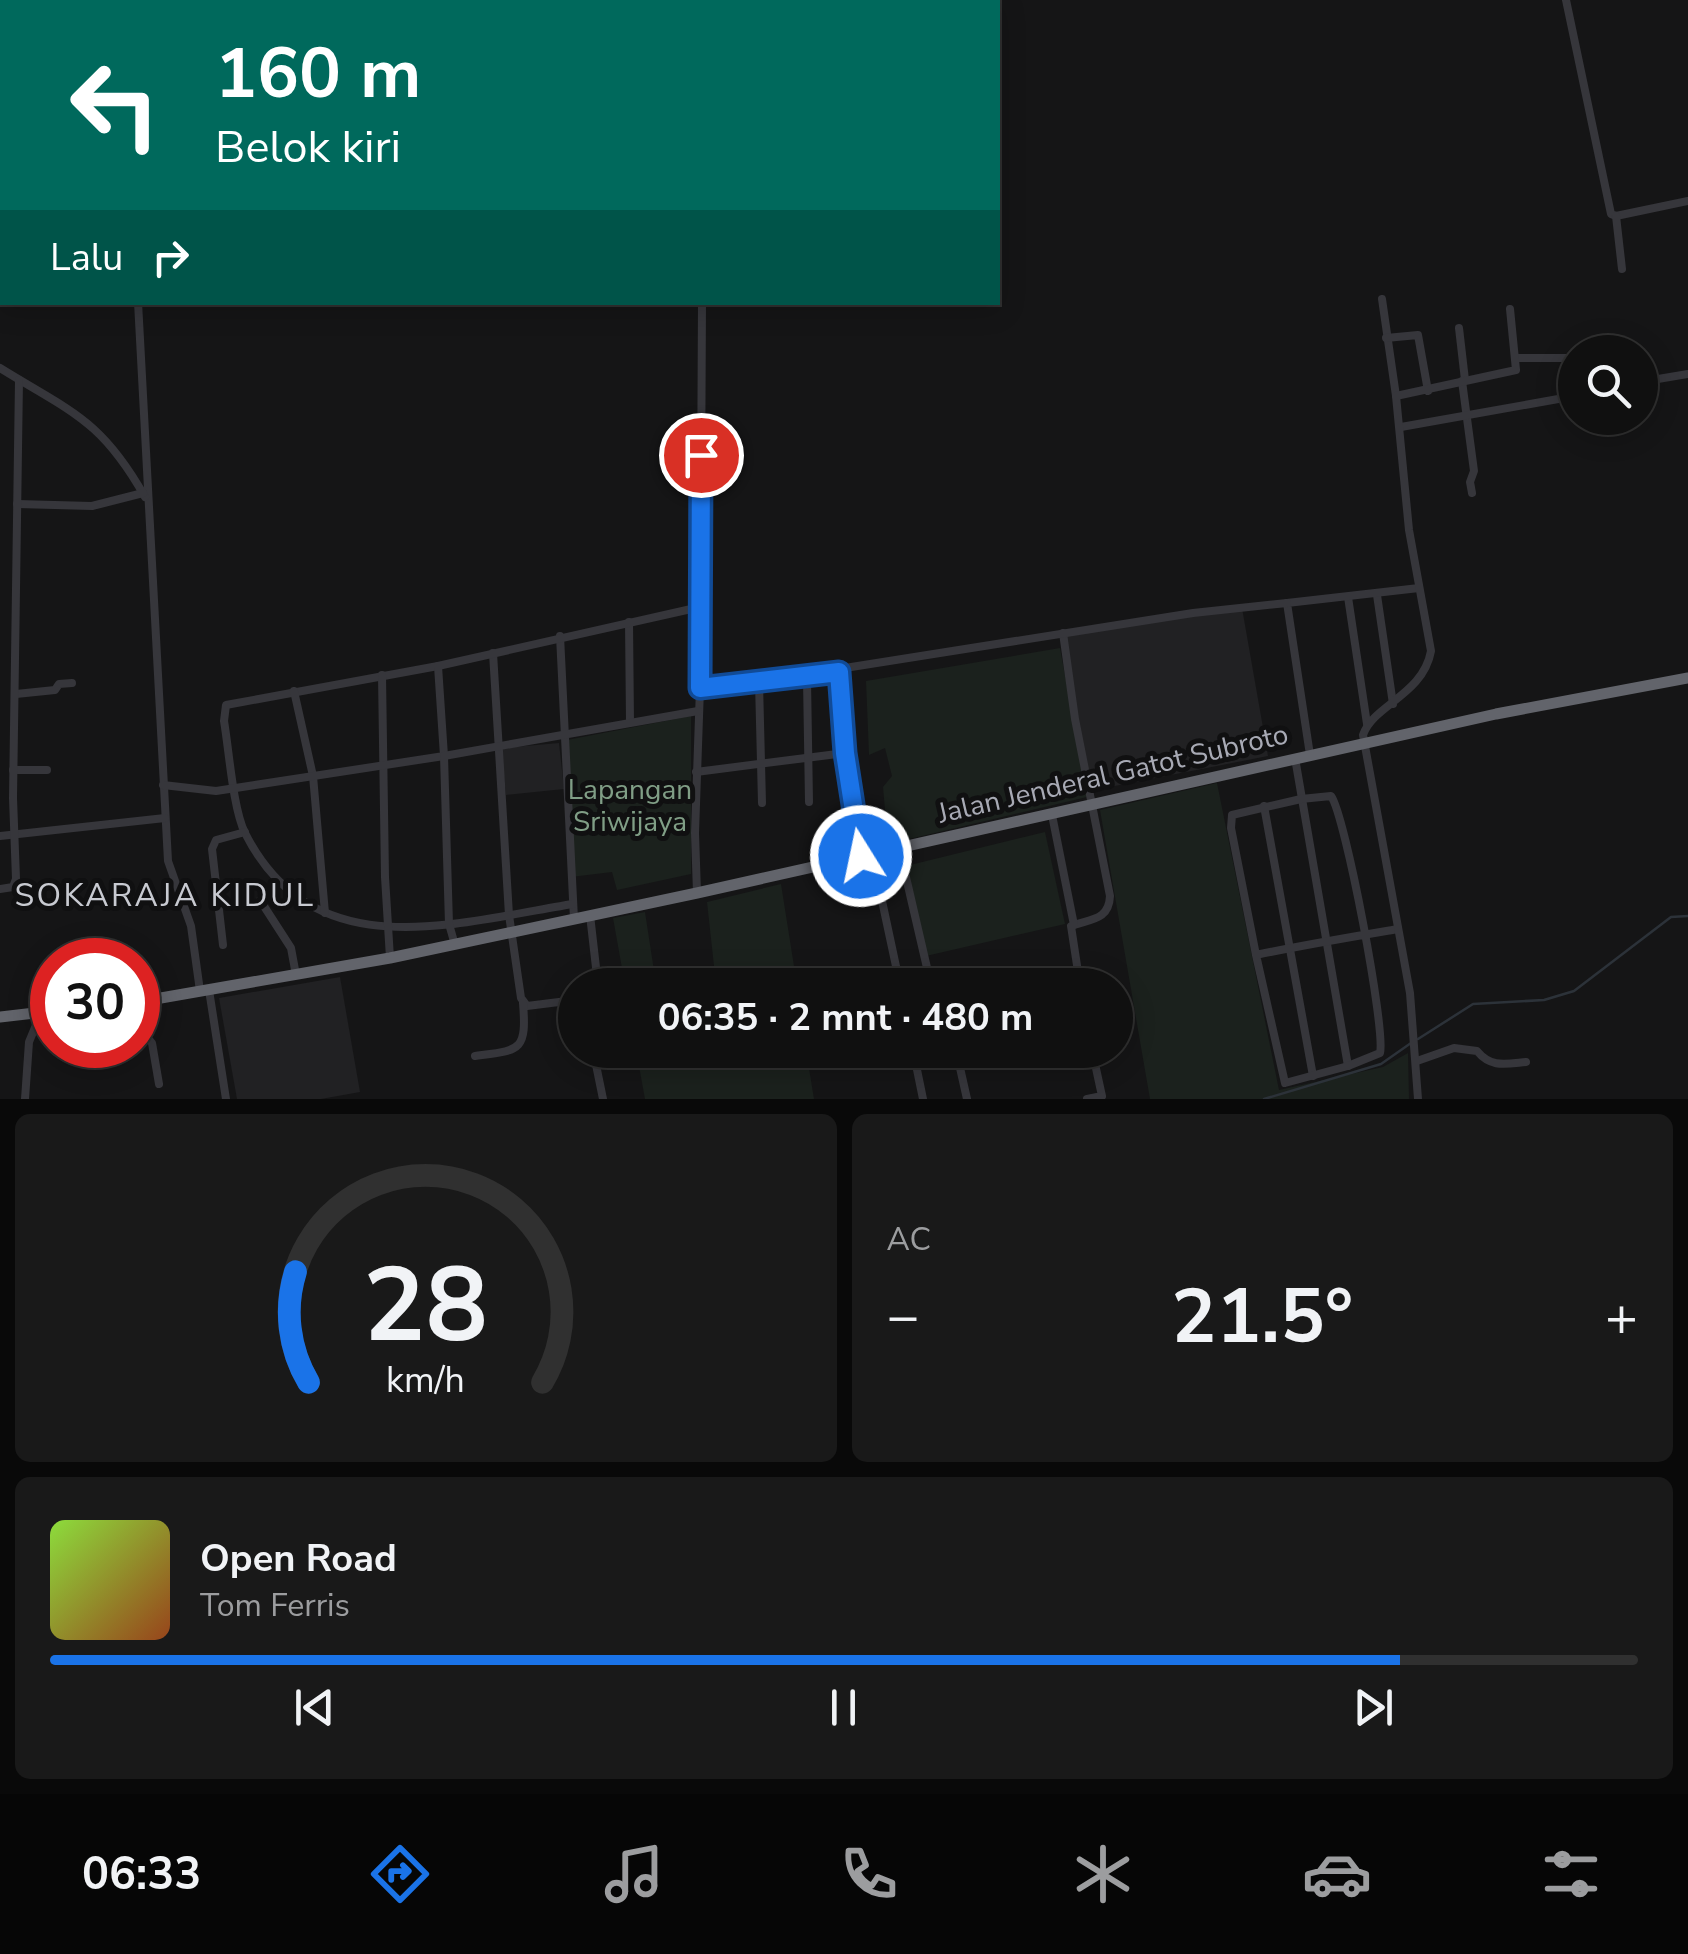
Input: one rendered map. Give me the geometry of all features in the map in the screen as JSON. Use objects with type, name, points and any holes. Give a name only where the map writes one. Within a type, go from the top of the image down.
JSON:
[{"type":"highway","name":"Jalan Jenderal Gatot Subroto","points":[[160,998],[454,945],[1496,714],[1688,678]]},
{"type":"highway","points":[[0,1017],[30,1014]]},
{"type":"street","points":[[1566,0],[1611,214],[1688,200]]},
{"type":"street","points":[[1616,216],[1622,269]]},
{"type":"street","points":[[1367,724],[1412,686],[1430,657],[1409,530],[1401,427],[1382,299]]},
{"type":"street","points":[[138,305],[146,414],[145,497],[171,876],[191,926],[226,1099]]},
{"type":"street","points":[[697,893],[702,305]]},
{"type":"street","points":[[1396,396],[1514,371],[1518,367],[1510,309]]},
{"type":"street","points":[[1460,328],[1474,471],[1472,493]]},
{"type":"street","points":[[1386,338],[1418,335],[1428,391]]},
{"type":"street","points":[[1517,358],[1558,358]]},
{"type":"street","points":[[0,368],[91,424],[122,459],[145,497]]},
{"type":"street","points":[[1658,379],[1688,374]]},
{"type":"street","points":[[0,888],[9,889],[15,884],[12,835],[19,380]]},
{"type":"street","points":[[1401,427],[1558,399]]},
{"type":"street","points":[[17,504],[92,506],[145,497]]},
{"type":"street","points":[[700,688],[808,677],[1193,613],[1418,588]]},
{"type":"street","points":[[1377,595],[1394,704]]},
{"type":"street","points":[[1348,598],[1367,724],[1364,744],[1414,1021],[1418,1099]]},
{"type":"street","points":[[1287,603],[1310,755]]},
{"type":"street","points":[[573,904],[450,924],[386,929],[355,925],[325,914],[286,888],[244,832],[224,721],[226,705],[438,666],[700,607]]},
{"type":"street","points":[[630,622],[630,722]]},
{"type":"street","points":[[1063,633],[1109,906],[1102,917],[1074,924]]},
{"type":"street","points":[[560,636],[574,919]]},
{"type":"street","points":[[474,1056],[514,1051],[521,1045],[525,1027],[509,915],[493,653]]},
{"type":"street","points":[[438,666],[454,945]]},
{"type":"street","points":[[839,672],[845,753],[896,968]]},
{"type":"street","points":[[382,675],[386,929],[390,958]]},
{"type":"street","points":[[808,677],[810,802]]},
{"type":"street","points":[[759,682],[762,803]]},
{"type":"street","points":[[16,694],[55,690],[59,684],[72,683]]},
{"type":"street","points":[[294,690],[313,776],[325,914]]},
{"type":"street","points":[[164,785],[216,791],[501,747],[698,710]]},
{"type":"street","points":[[696,772],[845,753]]},
{"type":"street","points":[[1295,758],[1348,1066]]},
{"type":"street","points":[[0,761],[48,770]]},
{"type":"street","points":[[1331,796],[1336,802],[1382,1048],[1376,1057],[1289,1083],[1283,1080],[1231,820],[1235,812],[1301,798],[1331,796]]},
{"type":"street","points":[[1264,806],[1314,1076]]},
{"type":"street","points":[[1052,814],[1074,924],[1071,926],[1077,968]]},
{"type":"street","points":[[0,836],[165,818]]},
{"type":"street","points":[[223,946],[212,849],[216,840],[244,832]]},
{"type":"street","points":[[900,847],[927,968]]},
{"type":"street","points":[[260,900],[291,948],[296,975]]},
{"type":"street","points":[[590,915],[596,968]]},
{"type":"street","points":[[1256,955],[1398,929]]},
{"type":"street","points":[[522,1002],[527,1006],[558,1002]]},
{"type":"street","points":[[25,1099],[30,1040]]},
{"type":"street","points":[[1417,1058],[1454,1048],[1477,1051],[1486,1062],[1496,1065],[1526,1062]]},
{"type":"street","points":[[156,1068],[159,1084]]},
{"type":"street","points":[[596,1068],[602,1099]]},
{"type":"street","points":[[917,1068],[923,1099]]},
{"type":"street","points":[[960,1068],[967,1099]]},
{"type":"street","points":[[1087,1099],[1102,1096],[1096,1068]]},
{"type":"shaded area","points":[[1242,608],[1268,756],[1089,791],[1063,634]]},
{"type":"shaded area","points":[[559,743],[564,789],[506,795],[501,748]]},
{"type":"shaded area","points":[[340,977],[360,1092],[321,1099],[237,1099],[219,998]]},
{"type":"green space","points":[[1060,648],[1087,797],[888,844],[883,787],[892,776],[885,748],[869,755],[866,681]]},
{"type":"green space","name":"Lapangan Sriwijaya","points":[[691,716],[691,874],[617,890],[612,872],[571,877],[567,740]]},
{"type":"green space","points":[[1217,783],[1279,1090],[1383,1067],[1408,1053],[1409,1099],[1150,1099],[1133,1001],[1133,968],[1127,968],[1100,810]]},
{"type":"green space","points":[[1045,832],[1065,924],[926,956],[906,866]]},
{"type":"green space","points":[[781,884],[794,968],[703,968],[714,966],[707,902]]},
{"type":"green space","points":[[645,912],[654,968],[622,968],[613,918]]},
{"type":"green space","points":[[639,1068],[809,1068],[814,1099],[645,1099]]},
{"type":"waterway","points":[[1418,1039],[1473,1004],[1544,1000],[1574,991],[1671,917],[1688,916]]},
{"type":"waterway","points":[[1264,1099],[1381,1064],[1411,1043]]},
{"type":"district","name":"SOKARAJA KIDUL","points":[[165,895]]},
{"type":"route","points":[[701,455],[700,688],[839,672],[845,753],[861,856]]}]
